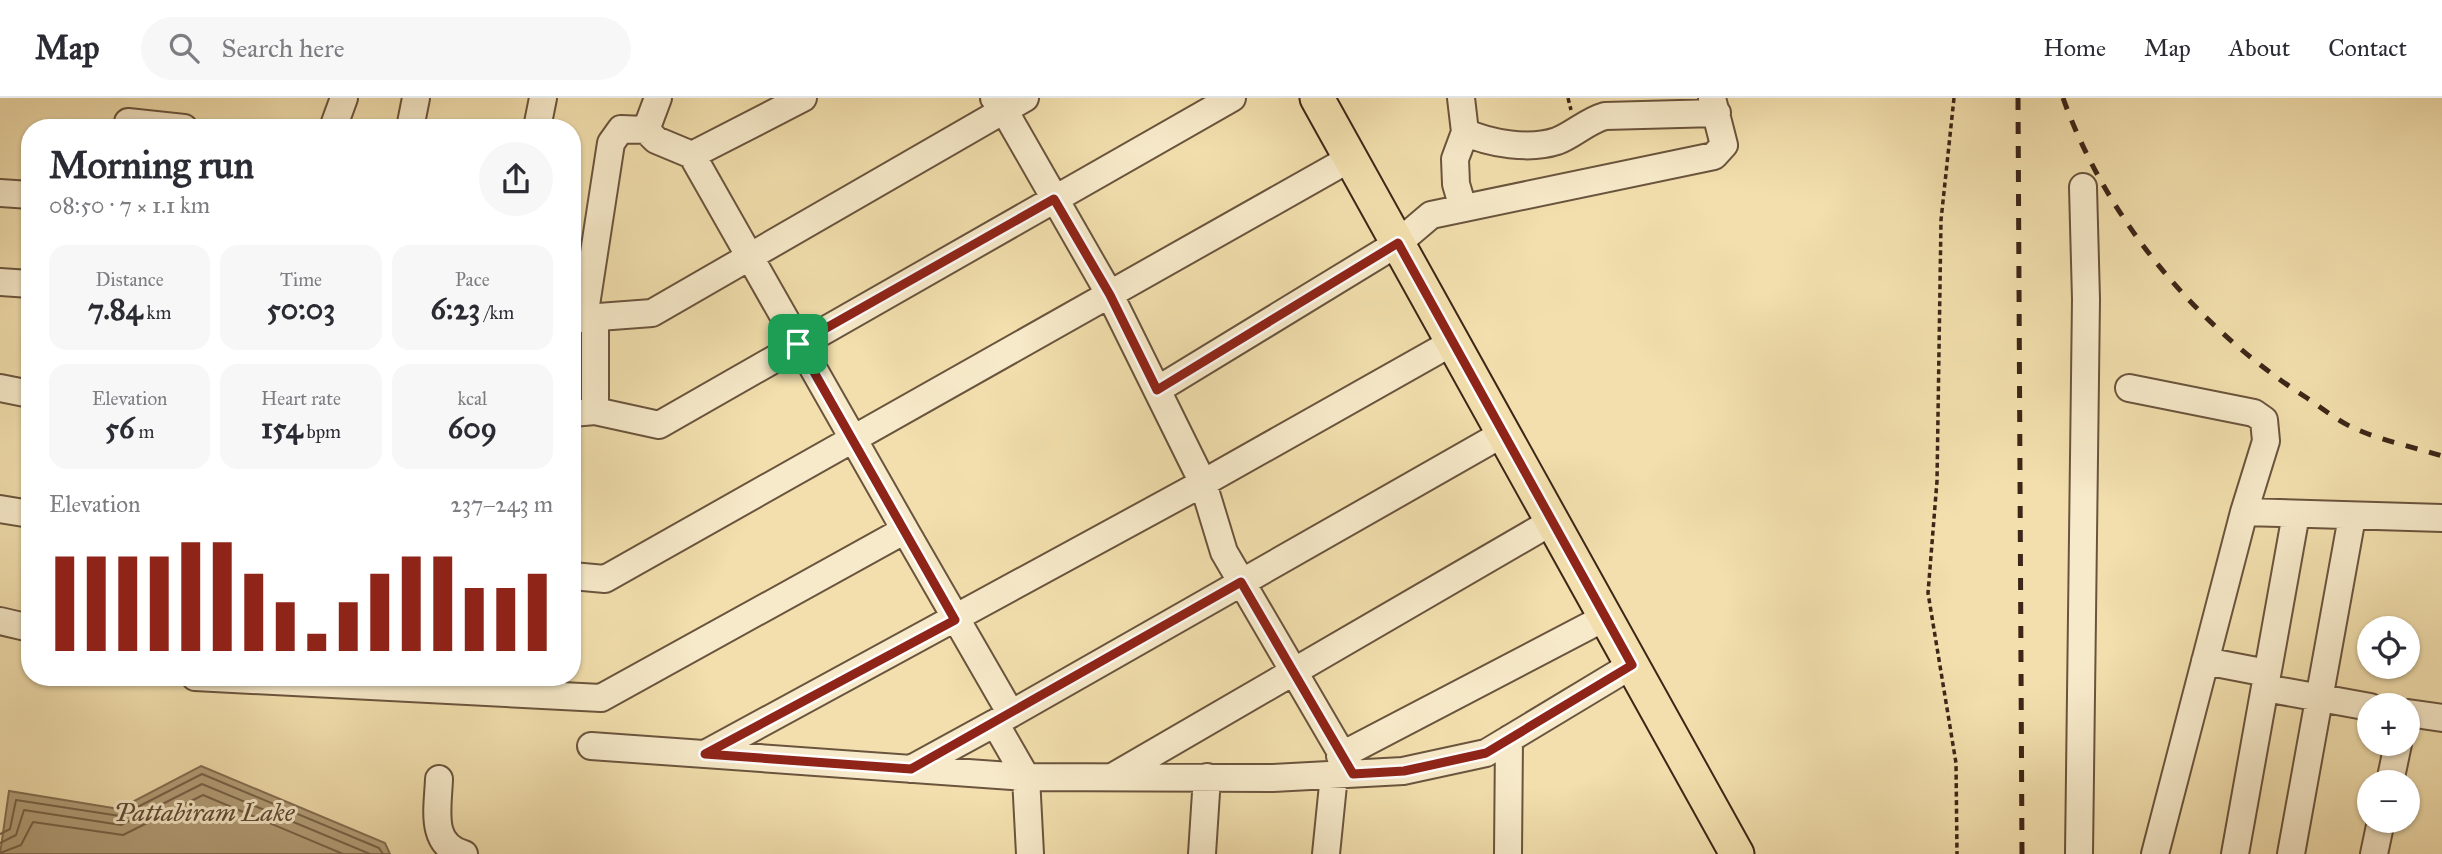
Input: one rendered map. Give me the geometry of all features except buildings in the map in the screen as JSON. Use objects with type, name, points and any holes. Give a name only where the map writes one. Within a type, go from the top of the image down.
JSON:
[{"type":"main road","points":[[1317,98],[1738,854]]},
{"type":"street","points":[[336,119],[344,98]]},
{"type":"street","points":[[412,119],[416,98]]},
{"type":"street","points":[[538,119],[542,98]]},
{"type":"street","points":[[646,130],[658,98]]},
{"type":"street","points":[[692,155],[803,98]]},
{"type":"street","points":[[1030,854],[1026,777],[1003,719],[955,620],[852,441],[798,344],[749,258],[692,155],[656,140],[646,130],[621,129],[611,143],[584,318],[584,412],[659,425],[798,344],[1232,98]]},
{"type":"street","points":[[1461,98],[1465,132],[1455,159],[1456,184],[1463,208]]},
{"type":"street","points":[[584,318],[652,313],[749,258],[1008,102],[1054,199],[1110,295],[1203,483],[1224,552],[1294,670],[1342,768],[1326,854]]},
{"type":"street","points":[[1157,390],[1398,243],[1431,215],[1675,167],[1713,156],[1724,145],[1714,106],[1605,116],[1590,121],[1558,141],[1535,145],[1480,139],[1465,132]]},
{"type":"street","points":[[581,577],[605,579],[1351,158]]},
{"type":"street","points":[[2079,854],[2087,299],[2083,187]]},
{"type":"street","points":[[0,193],[21,194]]},
{"type":"street","points":[[0,282],[21,283]]},
{"type":"street","points":[[705,754],[955,620],[1453,342]]},
{"type":"street","points":[[0,388],[21,392]]},
{"type":"street","points":[[2129,388],[2241,409],[2264,420],[2266,442],[2244,512],[2155,854]]},
{"type":"street","points":[[911,769],[1504,433]]},
{"type":"street","points":[[0,509],[21,512]]},
{"type":"street","points":[[2244,512],[2442,518]]},
{"type":"street","points":[[2235,854],[2296,514]]},
{"type":"street","points":[[2291,854],[2352,517]]},
{"type":"street","points":[[1114,776],[1553,521]]},
{"type":"street","points":[[369,686],[601,698],[905,530]]},
{"type":"street","points":[[1342,768],[1606,617]]},
{"type":"street","points":[[0,621],[21,626]]},
{"type":"street","points":[[2205,661],[2319,698],[2357,705]]},
{"type":"street","points":[[591,746],[1026,777],[1207,777],[1342,768],[1404,771],[1486,753],[1632,665]]},
{"type":"street","points":[[2420,715],[2442,718]]},
{"type":"street","points":[[1508,854],[1509,739]]},
{"type":"street","points":[[1202,854],[1207,777]]},
{"type":"street","points":[[439,779],[438,828],[442,842],[453,851],[464,854]]},
{"type":"street","points":[[2374,854],[2378,833]]},
{"type":"path","points":[[1954,98],[1941,220],[1937,481],[1928,593],[1956,763],[1957,854]]},
{"type":"water","name":"Pattabiram Lake","points":[[201,766],[385,843],[390,854],[0,854],[9,791],[119,809]]},
{"type":"railway","points":[[2018,98],[2022,854]]},
{"type":"railway","points":[[2063,98],[2104,187],[2131,229],[2193,305],[2267,370],[2343,423],[2377,437],[2442,456]]},
{"type":"route","points":[[1054,199],[1110,295],[1157,390],[1398,243],[1632,665],[1486,753],[1404,771],[1353,774],[1241,582],[911,769],[705,754],[955,620],[798,344],[1054,199]]}]
